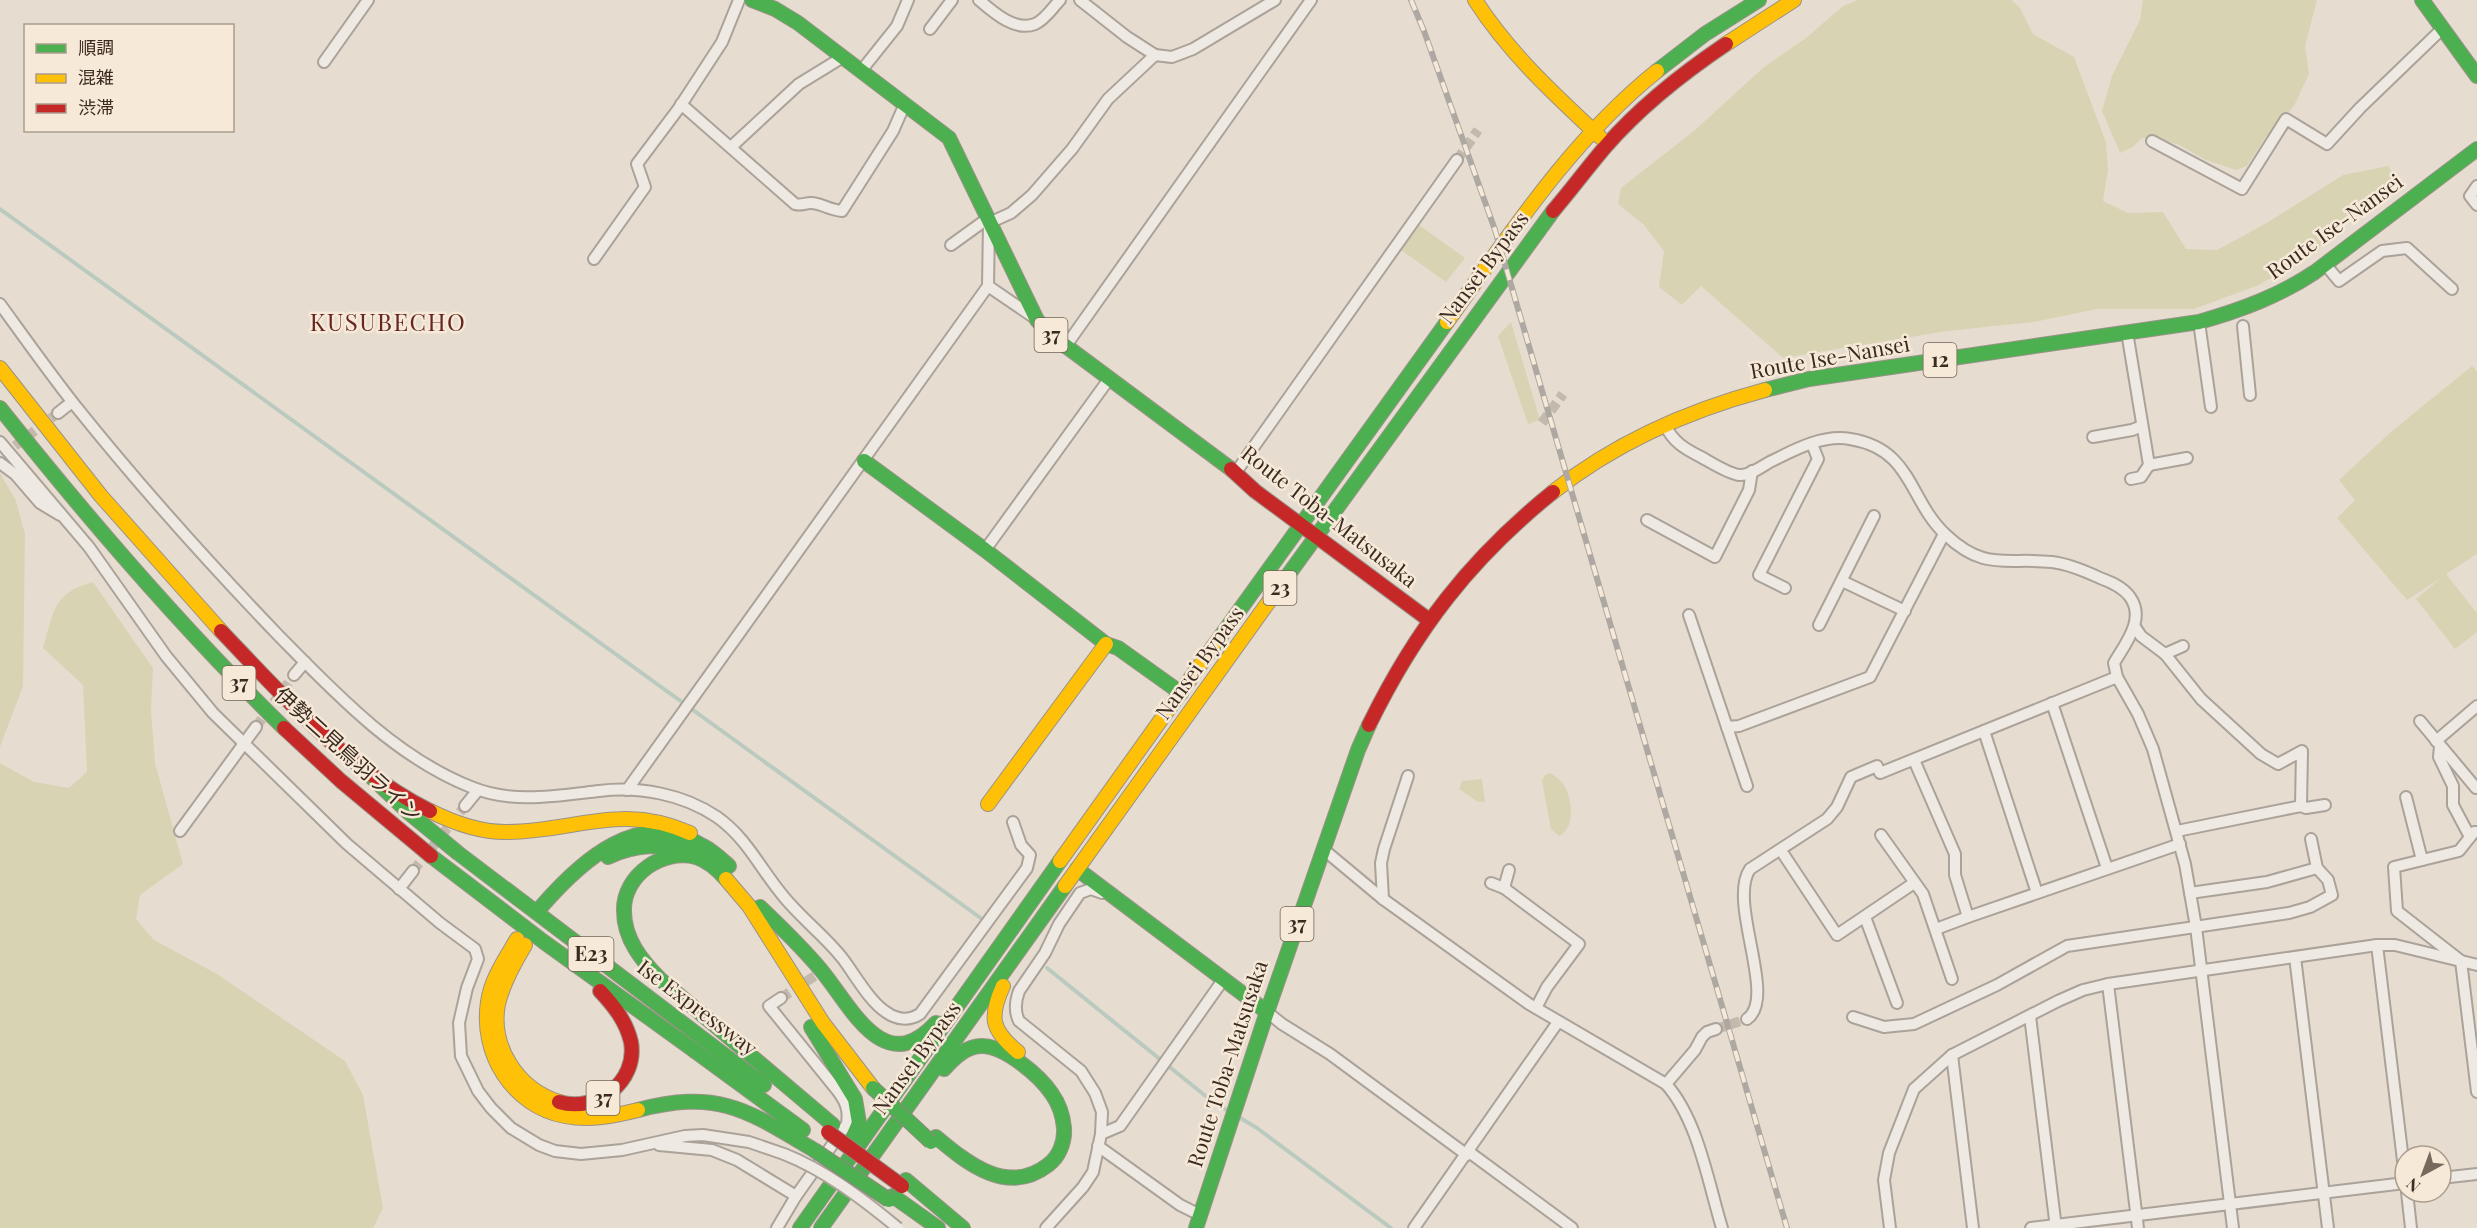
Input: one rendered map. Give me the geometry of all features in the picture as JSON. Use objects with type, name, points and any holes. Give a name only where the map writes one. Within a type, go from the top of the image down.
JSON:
[{"type":"main road","name":"Route Toba-Matsusaka","points":[[752,0],[775,9],[798,23],[904,106],[949,138],[1037,320],[1065,347],[1236,472],[1255,491],[1429,620],[1397,671],[1358,750],[1267,1012],[1198,1221]]},
{"type":"main road","points":[[1475,0],[1492,27],[1524,65],[1607,145]]},
{"type":"main road","name":"Nansei Bypass","points":[[800,1228],[1482,273],[1555,176],[1594,130],[1654,73],[1705,34],[1759,0]]},
{"type":"main road","name":"Nansei Bypass","points":[[821,1228],[1495,287],[1607,145],[1630,121],[1680,77],[1724,45],[1794,0]]},
{"type":"main road","points":[[2422,0],[2477,76]]},
{"type":"main road","name":"Route Ise-Nansei","points":[[1429,620],[1490,548],[1535,508],[1572,479],[1609,455],[1665,425],[1721,403],[1809,379],[2199,322],[2267,300],[2288,290],[2325,264],[2477,149]]},
{"type":"main road","name":"伊勢二見鳥羽ライン","points":[[0,368],[81,473],[178,586],[266,677],[362,768]]},
{"type":"main road","name":"伊勢二見鳥羽ライン","points":[[0,408],[120,556],[255,699],[396,828],[516,922],[695,1051]]},
{"type":"main road","points":[[864,461],[985,550],[1106,644],[1118,648],[1181,693]]},
{"type":"main road","points":[[988,804],[1106,644]]},
{"type":"main road","name":"37","points":[[362,768],[430,812],[475,828],[489,831],[517,831],[605,819],[635,818],[663,821],[676,826],[710,848]]},
{"type":"main road","name":"Ise Expressway","points":[[362,768],[408,812],[458,853],[824,1137]]},
{"type":"main road","points":[[875,1085],[843,1039],[798,963],[760,907],[730,866],[710,848],[669,833],[642,832],[628,836],[584,861],[545,910],[587,872],[623,850],[646,844],[667,845],[699,857],[727,879],[827,1030],[875,1085],[975,1176],[995,1184],[1017,1188],[1044,1181],[1060,1167],[1070,1151],[1074,1132],[1063,1093],[1041,1070],[1001,1039],[994,1025],[994,1008],[997,999],[1035,929]]},
{"type":"main road","name":"E23","points":[[709,863],[690,856],[673,855],[656,861],[642,870],[632,882],[624,904],[625,921],[640,956],[665,982],[801,1101],[824,1137],[898,1191],[937,1228]]},
{"type":"main road","points":[[1077,869],[1267,1012]]},
{"type":"main road","points":[[745,903],[777,972],[848,1087],[858,1109],[860,1123],[815,1207]]},
{"type":"main road","points":[[760,907],[822,970],[872,1033],[887,1043],[896,1045],[913,1042],[928,1032],[981,964],[1011,930]]},
{"type":"main road","name":"37","points":[[516,922],[599,990],[624,1023],[632,1045],[630,1066],[621,1084],[599,1100],[571,1105],[550,1100],[531,1089],[508,1062],[499,1039],[498,1004],[521,942]]},
{"type":"main road","name":"E23","points":[[521,942],[491,988],[486,1011],[486,1033],[492,1056],[503,1076],[531,1103],[556,1114],[587,1119],[675,1102],[705,1101],[749,1112],[824,1137],[898,1191],[961,1228]]},
{"type":"main road","points":[[848,1190],[879,1158],[941,1072],[962,1052],[980,1046],[995,1049],[1038,1079],[1053,1095],[1061,1113],[1064,1131],[1061,1146],[1053,1161],[1039,1173],[1024,1178],[1005,1178],[976,1167],[933,1140]]},
{"type":"main road","name":"Ise Expressway","points":[[695,1051],[824,1137]]},
{"type":"street","points":[[324,62],[368,0]]},
{"type":"street","points":[[594,258],[645,187],[637,164],[681,104],[722,42],[739,0]]},
{"type":"street","points":[[861,71],[897,26],[908,0]]},
{"type":"street","points":[[930,29],[951,0]]},
{"type":"street","points":[[979,0],[1000,18],[1028,26],[1040,21],[1060,0]]},
{"type":"street","points":[[1080,0],[1127,37],[1155,55],[1172,57],[1181,55],[1275,0]]},
{"type":"street","points":[[1065,347],[1311,0]]},
{"type":"street","points":[[2152,141],[2242,189],[2286,119],[2327,144],[2360,108],[2442,29]]},
{"type":"street","points":[[951,245],[988,221],[1011,213],[1032,195],[1072,149],[1108,99],[1155,55]]},
{"type":"street","points":[[731,147],[799,84],[843,57]]},
{"type":"street","points":[[681,104],[795,204],[799,206],[811,203],[842,211],[894,131],[904,106]]},
{"type":"street","points":[[1236,472],[1457,160]]},
{"type":"street","points":[[2477,186],[2470,196],[2477,205]]},
{"type":"street","points":[[627,790],[988,286],[988,221]]},
{"type":"street","points":[[2325,264],[2339,281],[2382,251],[2407,248],[2452,289]]},
{"type":"street","points":[[988,286],[1037,320]]},
{"type":"street","points":[[0,304],[72,402],[197,548],[305,662],[357,711],[396,743],[446,776],[478,790],[520,798],[627,790],[657,792],[701,807],[729,826],[750,849],[783,895],[842,958],[886,1012],[893,1017],[908,1019],[920,1014],[1027,868],[1030,855],[1021,845],[1013,822]]},
{"type":"street","points":[[2199,322],[2211,406]]},
{"type":"street","points":[[2243,326],[2250,395]]},
{"type":"street","points":[[2127,332],[2149,465],[2141,477],[2131,479]]},
{"type":"street","points":[[985,550],[1109,379]]},
{"type":"street","points":[[58,413],[72,402]]},
{"type":"street","points":[[1665,425],[1671,437],[1690,452],[1737,475],[1752,471],[1812,444],[1830,439],[1850,439],[1877,448],[1902,467],[1944,534],[1968,552],[1988,560],[2053,562],[2076,568],[2122,589],[2133,601],[2135,627],[2141,636],[2165,654],[2201,699],[2261,754],[2278,764],[2302,751],[2301,807]]},
{"type":"street","points":[[2093,437],[2142,426]]},
{"type":"street","points":[[0,442],[66,518],[166,656],[213,713],[346,844],[475,949],[478,959],[467,988],[459,1023],[461,1056],[478,1091],[498,1117],[523,1137],[555,1151],[568,1153],[596,1154],[685,1136],[713,1136],[748,1142],[805,1162],[875,1209],[898,1228]]},
{"type":"street","points":[[1785,588],[1759,575],[1818,459],[1812,444]]},
{"type":"street","points":[[2149,465],[2187,458]]},
{"type":"street","points":[[1,459],[40,503],[66,518]]},
{"type":"street","points":[[1647,520],[1715,557],[1749,490],[1752,471]]},
{"type":"street","points":[[1819,625],[1875,516]]},
{"type":"street","points":[[1727,727],[1739,726],[1866,681],[1874,674],[1944,534]]},
{"type":"street","points":[[1842,581],[1905,611]]},
{"type":"street","points":[[1689,615],[1747,786]]},
{"type":"street","points":[[2135,627],[2114,663],[2117,677],[2138,714],[2153,749],[2180,844],[2196,927],[2233,1228]]},
{"type":"street","points":[[2165,654],[2183,646]]},
{"type":"street","points":[[294,675],[305,662]]},
{"type":"street","points":[[1747,1020],[1753,1013],[1758,993],[1746,923],[1747,874],[1750,869],[1833,814],[1854,774],[1877,766],[1880,773],[2117,677]]},
{"type":"street","points":[[2052,703],[2107,868]]},
{"type":"street","points":[[2438,743],[2477,706]]},
{"type":"street","points":[[2420,721],[2476,788]]},
{"type":"street","points":[[180,831],[256,727]]},
{"type":"street","points":[[1984,731],[2037,893]]},
{"type":"street","points":[[2438,743],[2439,757],[2453,786],[2453,805],[2473,834],[2459,851],[2394,867],[2397,911],[2461,961],[2477,1092]]},
{"type":"street","points":[[1914,760],[1955,854],[1955,875],[1968,917]]},
{"type":"street","points":[[1383,899],[1383,849],[1408,776]]},
{"type":"street","points":[[465,806],[478,790]]},
{"type":"street","points":[[2406,797],[2422,860]]},
{"type":"street","points":[[2177,831],[2301,807],[2325,805]]},
{"type":"street","points":[[1881,836],[1923,894],[1952,979]]},
{"type":"street","points":[[1853,1017],[1884,1027],[1914,1024],[1997,985],[2067,946],[2289,913],[2310,907],[2332,895],[2328,880],[2317,868],[2311,839]]},
{"type":"street","points":[[1936,929],[2180,844]]},
{"type":"street","points":[[1323,849],[1383,899],[1536,1008],[1666,1084],[1676,1096],[1689,1120],[1722,1228]]},
{"type":"street","points":[[1784,855],[1837,935],[1914,883]]},
{"type":"street","points":[[2190,893],[2266,882],[2317,868]]},
{"type":"street","points":[[1504,888],[1509,870]]},
{"type":"street","points":[[399,889],[413,871]]},
{"type":"street","points":[[1491,883],[1504,888],[1580,944],[1547,987],[1536,1008]]},
{"type":"street","points":[[1046,1228],[1089,1179],[1096,1165],[1102,1112],[1088,1081],[1067,1059],[1019,1021],[1016,1004],[1019,991],[1045,953],[1059,924],[1080,893],[1091,889],[1115,897]]},
{"type":"street","points":[[1865,917],[1897,1003]]},
{"type":"street","points":[[2377,945],[2401,1144]]},
{"type":"street","points":[[1890,1228],[1884,1180],[1897,1128],[1914,1089],[1952,1055],[2083,990],[2108,984],[2377,945],[2395,945],[2477,965]]},
{"type":"street","points":[[2295,957],[2328,1228]]},
{"type":"street","points":[[830,967],[842,958]]},
{"type":"street","points":[[1101,1134],[1120,1126],[1159,1067],[1223,980]]},
{"type":"street","points":[[2108,984],[2138,1228]]},
{"type":"street","points":[[777,1228],[796,1196],[847,1124],[848,1111],[847,1103],[769,1006],[781,998]]},
{"type":"street","points":[[1267,1012],[1330,1054],[1572,1228]]},
{"type":"street","points":[[2030,1016],[2056,1227]]},
{"type":"street","points":[[1414,1228],[1558,1022]]},
{"type":"street","points":[[1666,1084],[1707,1032],[1716,1029]]},
{"type":"street","points":[[1952,1055],[1973,1228]]},
{"type":"street","points":[[650,1144],[712,1150],[738,1160],[796,1196]]},
{"type":"street","points":[[1098,1146],[1180,1205],[1198,1221]]},
{"type":"street","points":[[2453,1177],[2477,1174]]},
{"type":"street","points":[[2031,1228],[2056,1227],[2230,1203],[2393,1184]]},
{"type":"street","points":[[2408,1204],[2411,1228]]},
{"type":"shaded area","points":[[1858,0],[2012,0],[2020,8],[2033,34],[2074,57],[2106,142],[2108,170],[2103,201],[2128,213],[2163,212],[2186,249],[2217,250],[2265,224],[2343,175],[2388,166],[2397,179],[2342,222],[2315,252],[2259,285],[2194,309],[2097,309],[2034,322],[1947,331],[1783,358],[1701,286],[1682,305],[1659,287],[1664,251],[1644,225],[1618,204],[1621,188],[1695,130],[1764,67],[1806,38],[1843,6]]},
{"type":"shaded area","points":[[2143,0],[2317,0],[2305,46],[2309,74],[2294,106],[2265,138],[2247,166],[2236,170],[2206,160],[2179,145],[2155,138],[2142,138],[2133,147],[2120,153],[2102,111],[2112,76],[2140,20]]},
{"type":"shaded area","points":[[1419,225],[1465,258],[1446,282],[1401,250]]},
{"type":"shaded area","points":[[1511,322],[1540,420],[1528,424],[1498,336]]},
{"type":"shaded area","points":[[2472,366],[2477,371],[2477,554],[2446,574],[2477,613],[2477,632],[2455,649],[2416,599],[2441,578],[2407,600],[2337,518],[2355,500],[2339,480],[2392,431]]},
{"type":"shaded area","points":[[0,473],[16,501],[25,534],[23,686],[0,747]]},
{"type":"shaded area","points":[[93,582],[153,668],[151,709],[155,763],[183,864],[140,895],[136,919],[154,940],[217,974],[345,1061],[363,1095],[383,1208],[373,1228],[0,1228],[0,763],[34,782],[69,788],[87,772],[83,685],[43,648],[53,614],[62,598],[69,592]]},
{"type":"shaded area","points":[[1551,773],[1564,785],[1571,806],[1568,827],[1559,836],[1551,829],[1542,781],[1545,775]]},
{"type":"shaded area","points":[[1482,779],[1485,802],[1478,802],[1459,789],[1462,781]]},
{"type":"waterway","points":[[0,209],[982,919]]},
{"type":"waterway","points":[[1047,968],[1213,1102],[1230,1112]]},
{"type":"waterway","points":[[1237,1116],[1257,1128],[1391,1228]]},
{"type":"tunnel","points":[[1457,160],[1478,130]]},
{"type":"tunnel","points":[[1542,423],[1563,394]]},
{"type":"tunnel","points":[[3,455],[58,413]]},
{"type":"tunnel","points":[[256,727],[294,675]]},
{"type":"tunnel","points":[[413,871],[465,806]]},
{"type":"tunnel","points":[[781,998],[824,970]]},
{"type":"tunnel","points":[[1716,1029],[1747,1019]]},
{"type":"railway","points":[[1411,0],[1495,230],[1787,1228]]},
{"type":"traffic: fast","points":[[752,0],[775,9],[798,23],[949,138],[1037,320],[1051,335],[1231,469]]},
{"type":"traffic: fast","points":[[1657,71],[1705,34],[1759,0]]},
{"type":"traffic: fast","points":[[2422,0],[2477,76]]},
{"type":"traffic: fast","points":[[1765,390],[1809,379],[2199,322],[2230,312],[2274,295],[2315,272],[2477,149]]},
{"type":"traffic: fast","points":[[1283,582],[1553,211]]},
{"type":"traffic: fast","points":[[1213,647],[1447,322]]},
{"type":"traffic: fast","points":[[0,408],[137,572],[209,652],[284,728]]},
{"type":"traffic: fast","points":[[864,461],[985,550],[1106,644],[1118,648],[1181,693]]},
{"type":"traffic: fast","points":[[1196,1228],[1267,1012],[1358,750],[1369,725]]},
{"type":"traffic: fast","points":[[362,768],[408,812],[458,853],[764,1085]]},
{"type":"traffic: fast","points":[[541,907],[593,857],[634,836],[656,833],[679,836],[707,848],[729,866]]},
{"type":"traffic: fast","points":[[608,857],[629,849],[649,846],[690,853]]},
{"type":"traffic: fast","points":[[726,879],[712,866],[696,857],[683,855],[658,861],[647,867],[630,886],[625,898],[624,911],[627,931],[635,949],[660,979],[833,1125]]},
{"type":"traffic: fast","points":[[431,856],[544,942],[695,1051]]},
{"type":"traffic: fast","points":[[800,1228],[1060,861]]},
{"type":"traffic: fast","points":[[1077,869],[1267,1012]]},
{"type":"traffic: fast","points":[[821,1228],[1065,886]]},
{"type":"traffic: fast","points":[[760,907],[821,970],[857,1018],[885,1041],[900,1044],[917,1039],[936,1023]]},
{"type":"traffic: fast","points":[[811,1027],[855,1099],[859,1123],[850,1144]]},
{"type":"traffic: fast","points":[[936,1137],[975,1166],[1003,1177],[1018,1178],[1033,1174],[1052,1162],[1063,1139],[1063,1119],[1054,1098],[1039,1079],[1011,1056],[991,1047],[976,1047],[961,1053],[944,1069]]},
{"type":"traffic: fast","points":[[695,1051],[803,1130]]},
{"type":"traffic: fast","points":[[873,1088],[931,1142]]},
{"type":"traffic: fast","points":[[638,1110],[690,1102],[731,1107],[770,1124],[814,1150]]},
{"type":"traffic: fast","points":[[814,1150],[889,1200]]},
{"type":"traffic: fast","points":[[906,1180],[963,1228]]},
{"type":"traffic: fast","points":[[893,1196],[938,1228]]},
{"type":"traffic: slow","points":[[1475,0],[1517,55],[1600,137]]},
{"type":"traffic: slow","points":[[1726,44],[1794,0]]},
{"type":"traffic: slow","points":[[1447,322],[1519,222],[1570,157],[1626,98],[1657,71]]},
{"type":"traffic: slow","points":[[0,368],[101,496],[221,631]]},
{"type":"traffic: slow","points":[[1553,492],[1602,458],[1654,430],[1709,407],[1765,390]]},
{"type":"traffic: slow","points":[[1065,886],[1283,582]]},
{"type":"traffic: slow","points":[[988,804],[1106,644]]},
{"type":"traffic: slow","points":[[1060,861],[1213,647]]},
{"type":"traffic: slow","points":[[430,811],[466,826],[496,832],[530,831],[619,819],[665,824],[690,833]]},
{"type":"traffic: slow","points":[[726,879],[749,906],[823,1023],[873,1088]]},
{"type":"traffic: slow","points":[[517,939],[496,977],[488,1002],[489,1040],[504,1074],[515,1089],[529,1101],[565,1116],[593,1118],[638,1110]]},
{"type":"traffic: slow","points":[[525,945],[509,973],[500,996],[498,1036],[510,1064],[520,1077],[544,1096],[559,1102]]},
{"type":"traffic: slow","points":[[1003,986],[996,1006],[995,1022],[1002,1037],[1018,1052]]},
{"type":"traffic: jam","points":[[1553,211],[1606,146],[1633,118],[1678,79],[1726,44]]},
{"type":"traffic: jam","points":[[1231,469],[1255,491],[1429,620]]},
{"type":"traffic: jam","points":[[1369,725],[1406,658],[1447,598],[1496,543],[1553,492]]},
{"type":"traffic: jam","points":[[221,631],[293,706],[344,753],[400,794],[430,811]]},
{"type":"traffic: jam","points":[[284,728],[341,781],[431,856]]},
{"type":"traffic: jam","points":[[559,1102],[587,1103],[600,1098],[612,1091],[628,1070],[631,1057],[629,1034],[619,1014],[600,991]]},
{"type":"traffic: jam","points":[[828,1132],[902,1186]]},
{"type":"district","name":"KUSUBECHO","points":[[388,323]]}]
